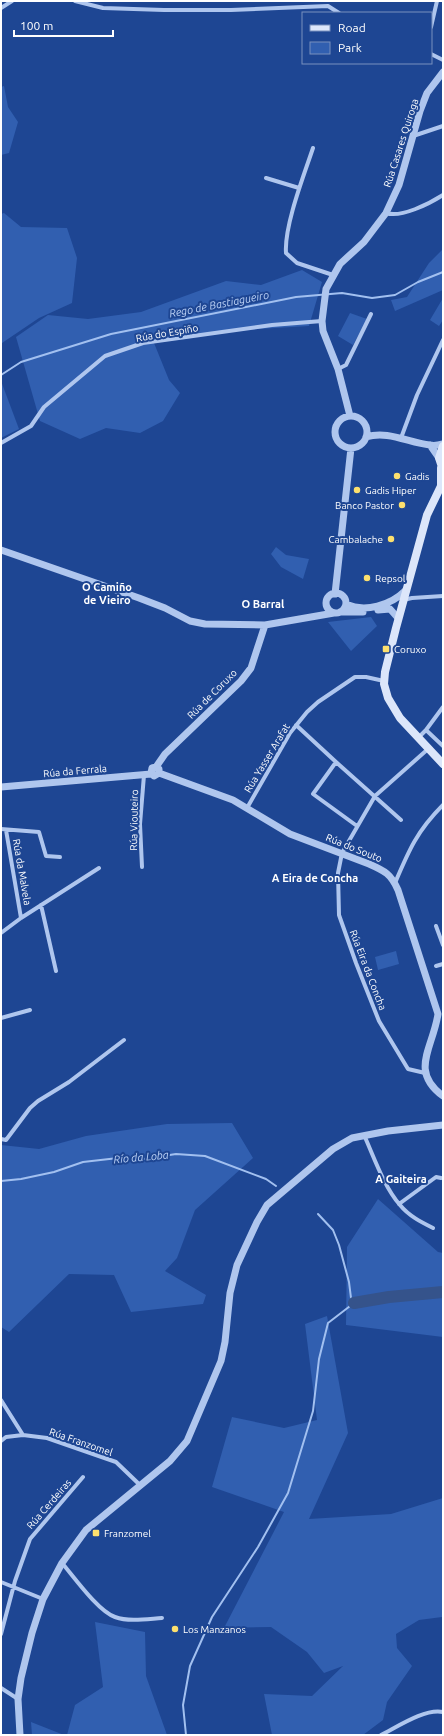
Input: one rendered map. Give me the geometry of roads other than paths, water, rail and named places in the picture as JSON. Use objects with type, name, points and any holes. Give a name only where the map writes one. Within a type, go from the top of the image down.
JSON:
[{"type":"main road","points":[[443,445],[439,458],[442,469],[441,486],[427,515],[398,618],[384,682],[385,691],[394,708],[418,738],[443,764]]},
{"type":"main road","points":[[427,515],[443,492]]},
{"type":"street","points":[[1,8],[12,1]]},
{"type":"street","points":[[75,1],[103,8],[231,10],[328,6],[337,12]]},
{"type":"street","points":[[432,23],[437,1]]},
{"type":"street","points":[[432,54],[443,60]]},
{"type":"street","name":"Rúa Casares Quiroga","points":[[350,416],[338,369],[323,331],[322,321],[326,289],[340,264],[364,242],[386,213],[399,185],[420,111],[427,93],[443,72]]},
{"type":"street","points":[[413,136],[443,126]]},
{"type":"street","points":[[313,148],[299,188],[285,243],[286,253],[297,263],[333,275]]},
{"type":"street","points":[[266,178],[299,188]]},
{"type":"street","points":[[386,213],[393,215],[428,204],[443,195]]},
{"type":"street","points":[[338,369],[346,365],[372,314]]},
{"type":"street","name":"Rúa do Espiño","points":[[1,443],[31,426],[44,407],[105,356],[143,343],[272,325],[322,321]]},
{"type":"street","points":[[401,438],[417,395],[443,340]]},
{"type":"street","points":[[374,434],[366,437],[360,444],[351,448],[338,442],[334,433],[340,419],[350,416],[360,419],[366,428],[374,434],[401,438],[430,445],[443,445]]},
{"type":"street","points":[[366,428],[366,437]]},
{"type":"street","points":[[430,445],[439,458]]},
{"type":"street","points":[[335,594],[351,448]]},
{"type":"street","points":[[1,550],[139,598],[165,608],[190,621],[205,624],[265,625],[337,613],[388,609],[395,613],[398,618]]},
{"type":"street","points":[[346,604],[359,608],[385,604],[399,598],[406,591]]},
{"type":"street","points":[[327,606],[330,611],[337,613],[343,610],[346,604],[344,598],[335,594]]},
{"type":"street","points":[[318,616],[327,606],[329,597],[335,594]]},
{"type":"street","points":[[403,600],[443,596]]},
{"type":"street","name":"Rúa de Coruxo","points":[[151,774],[151,769],[157,770],[165,754],[241,681],[251,668],[265,625]]},
{"type":"street","name":"Rúa Yasser Arafat","points":[[247,808],[296,725],[318,702],[350,679],[366,677],[384,682]]},
{"type":"street","points":[[418,738],[426,730],[443,707]]},
{"type":"street","points":[[296,725],[401,820]]},
{"type":"street","points":[[426,730],[443,746]]},
{"type":"street","name":"Rúa Eira da Concha","points":[[425,1073],[408,1069],[379,1021],[339,915],[338,873],[342,853],[375,796],[428,749]]},
{"type":"street","points":[[336,762],[313,794],[358,826]]},
{"type":"street","name":"Rúa do Souto","points":[[157,770],[233,800],[278,829],[342,853],[384,871],[390,876],[398,890],[440,1014],[425,1063],[425,1073]]},
{"type":"street","name":"Rúa da Ferrala","points":[[1,787],[151,774]]},
{"type":"street","name":"Rúa Viouteiro","points":[[142,866],[140,824],[144,775]]},
{"type":"street","points":[[395,883],[417,835],[443,805]]},
{"type":"street","name":"Rúa da Malvela","points":[[1,829],[39,832],[46,856],[60,857]]},
{"type":"street","name":"Rúa da Malvela","points":[[6,830],[21,918]]},
{"type":"street","points":[[1,934],[21,918],[99,868]]},
{"type":"street","points":[[41,905],[56,971]]},
{"type":"street","points":[[436,926],[443,945]]},
{"type":"street","points":[[436,966],[443,964]]},
{"type":"street","points":[[1,1018],[30,1010]]},
{"type":"street","points":[[1,1139],[6,1140],[30,1108],[38,1101],[69,1082],[124,1040]]},
{"type":"street","points":[[425,1073],[433,1088],[443,1096]]},
{"type":"street","points":[[20,1735],[18,1699],[21,1678],[32,1632],[43,1599],[62,1563],[86,1530],[141,1486],[179,1452],[193,1431],[221,1361],[226,1342],[230,1293],[237,1265],[260,1216],[275,1198],[333,1149],[352,1138],[364,1135],[443,1125]]},
{"type":"street","points":[[364,1135],[390,1191],[399,1204],[417,1220],[433,1228]]},
{"type":"street","points":[[399,1204],[436,1177],[441,1178]]},
{"type":"street","points":[[1,1400],[23,1435]]},
{"type":"street","name":"Rúa Franzomel","points":[[1,1441],[6,1437],[23,1435],[47,1438],[116,1462],[141,1486]]},
{"type":"street","name":"Rúa Cerdeiras","points":[[1,1634],[14,1586],[30,1539],[83,1477]]},
{"type":"street","points":[[62,1563],[102,1609],[114,1616],[122,1619],[162,1618]]},
{"type":"street","points":[[1,1582],[43,1599]]},
{"type":"street","points":[[1,1688],[18,1699]]},
{"type":"street","points":[[380,1735],[427,1712],[443,1712]]},
{"type":"waterway","name":"Rego de Bastiagueiro","points":[[1,375],[21,362],[111,334],[296,297],[342,293],[372,298],[395,295],[418,282],[443,272]]},
{"type":"waterway","name":"Río da Loba","points":[[1,1181],[21,1179],[54,1172],[83,1162],[118,1158],[137,1160],[176,1154],[205,1156],[266,1179],[276,1186]]},
{"type":"waterway","points":[[186,1735],[183,1705],[190,1666],[212,1617],[258,1547],[288,1493],[313,1411],[319,1359],[328,1323],[354,1303],[351,1298],[349,1282],[339,1245],[333,1230],[318,1214]]},
{"type":"waterway","name":"Río da Loba","points":[[354,1303],[389,1297],[443,1292]]},
{"type":"place","name":"Gadis","points":[[397,476]]},
{"type":"place","name":"Gadis Hiper","points":[[357,490]]},
{"type":"place","name":"Banco Pastor","points":[[402,505]]},
{"type":"place","name":"Cambalache","points":[[391,539]]},
{"type":"place","name":"Repsol","points":[[367,578]]},
{"type":"place","name":"Coruxo","points":[[386,649]]},
{"type":"place","name":"Franzomel","points":[[96,1533]]},
{"type":"place","name":"Los Manzanos","points":[[175,1629]]},
{"type":"district","name":"O Camiño de Vieiro","points":[[107,593]]},
{"type":"district","name":"O Barral","points":[[263,604]]},
{"type":"district","name":"A Eira de Concha","points":[[315,878]]},
{"type":"district","name":"A Gaiteira","points":[[401,1179]]}]
